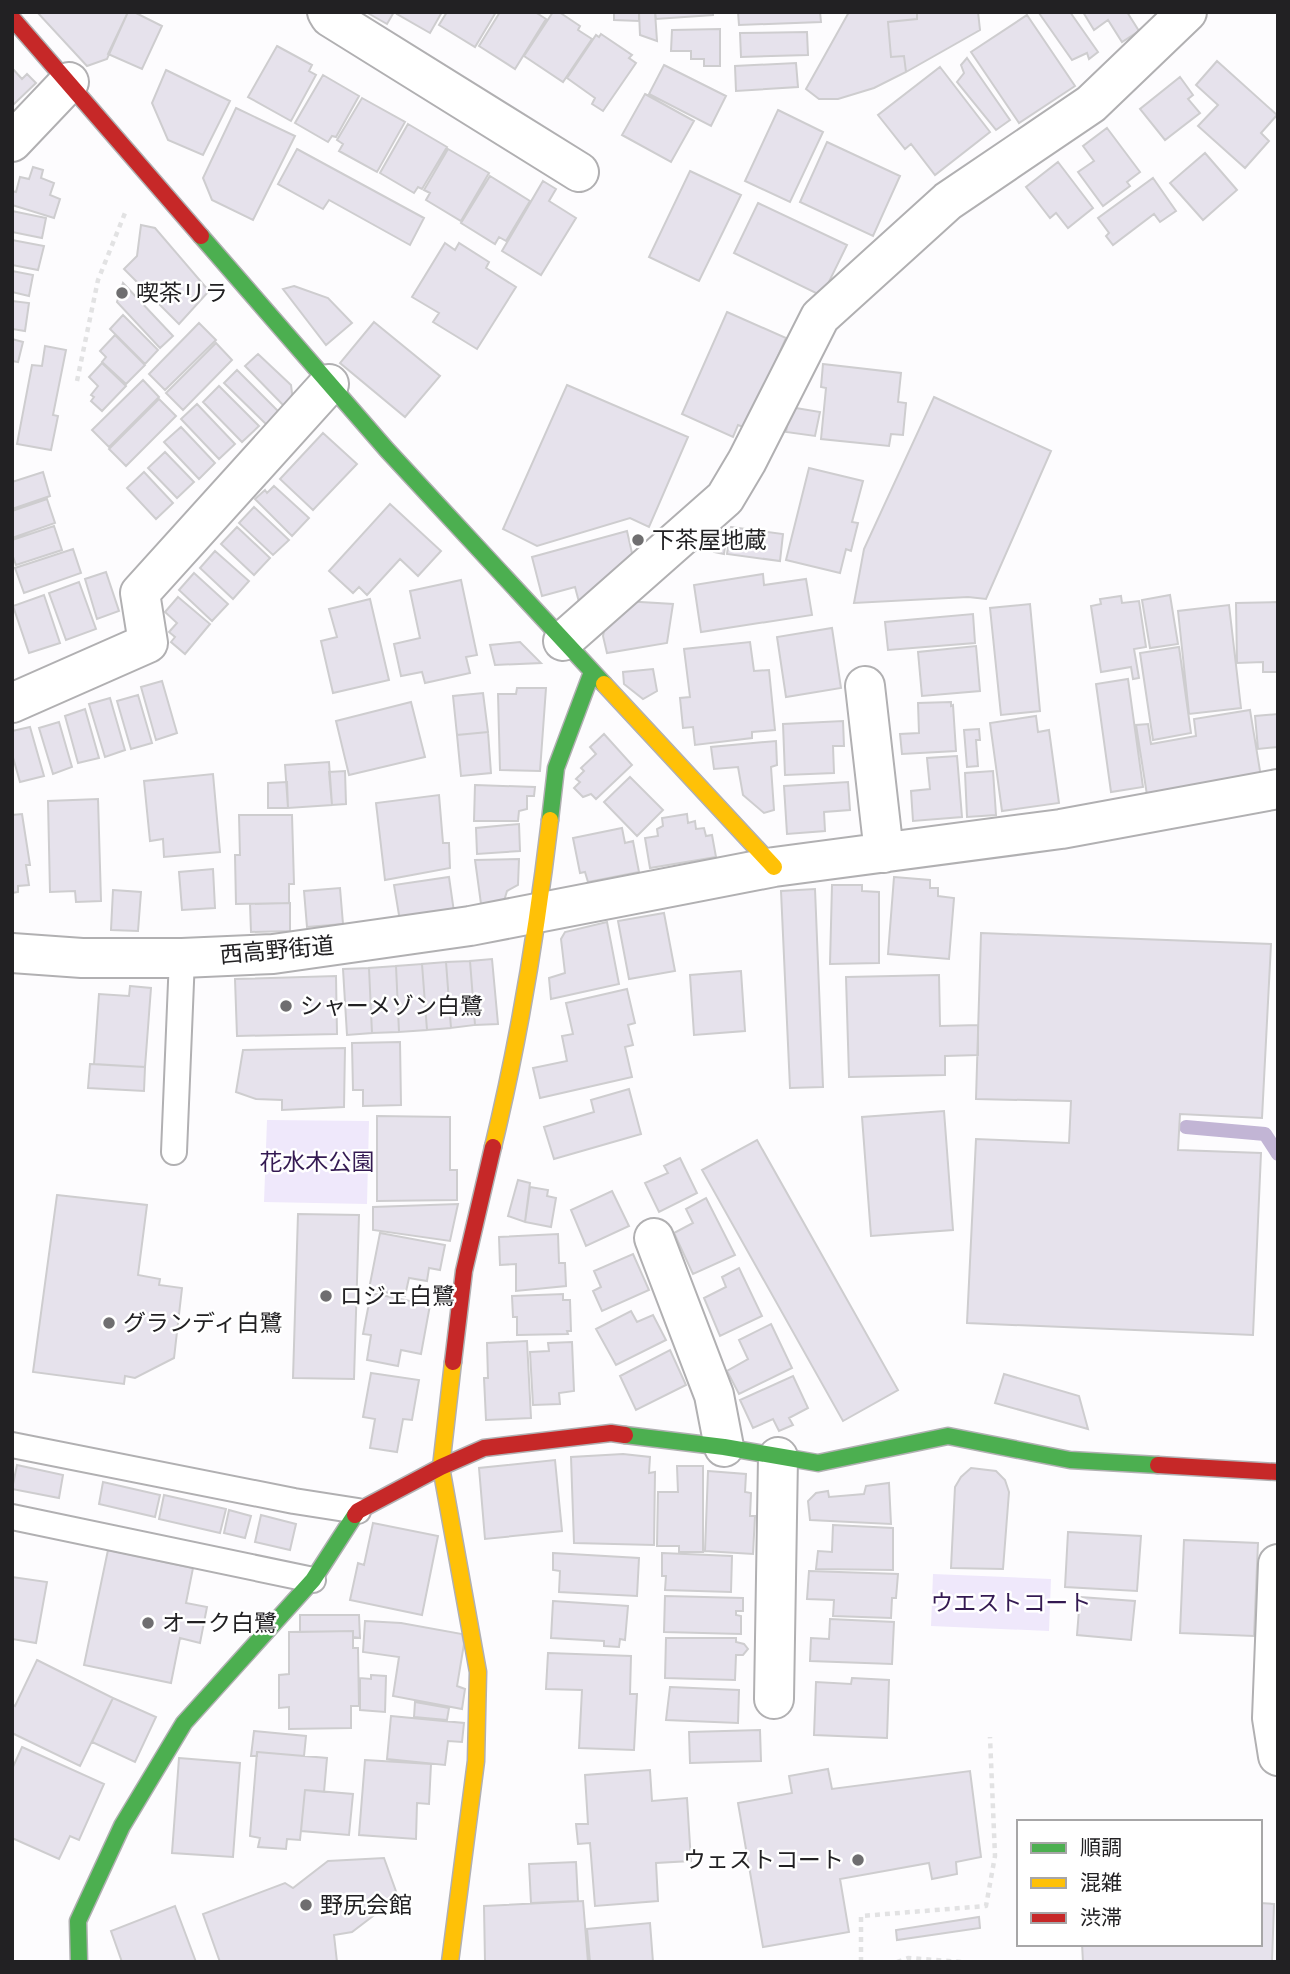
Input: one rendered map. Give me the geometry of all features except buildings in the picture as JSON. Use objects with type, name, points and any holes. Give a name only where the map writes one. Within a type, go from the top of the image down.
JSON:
[{"type":"street","points":[[327,12],[330,17],[579,172]]},
{"type":"street","points":[[564,641],[725,498],[747,461],[820,317],[948,201],[1091,104],[1186,12]]},
{"type":"street","points":[[12,18],[387,450],[774,867]]},
{"type":"street","points":[[12,142],[69,82]]},
{"type":"street","points":[[12,703],[148,643],[140,593],[329,384]]},
{"type":"street","points":[[450,1962],[476,1761],[478,1672],[441,1467],[464,1271],[506,1094],[539,913],[556,768],[592,672]]},
{"type":"street","points":[[865,687],[884,853]]},
{"type":"street","name":"西高野街道","points":[[12,953],[82,958],[273,954],[470,926],[774,867],[1060,829],[1278,789]]},
{"type":"street","points":[[654,1238],[714,1395],[724,1447]]},
{"type":"street","points":[[79,1962],[78,1921],[122,1826],[184,1723],[313,1580],[358,1511],[441,1467],[484,1448],[611,1433],[724,1447],[818,1463],[948,1436],[1070,1460],[1278,1472]]},
{"type":"street","points":[[774,1699],[778,1457]]},
{"type":"street","points":[[1278,1564],[1272,1718],[1278,1756]]},
{"type":"lane","points":[[174,1152],[182,958]]},
{"type":"lane","points":[[12,1445],[294,1502],[358,1511]]},
{"type":"lane","points":[[12,1517],[313,1580]]},
{"type":"path","points":[[77,381],[98,280],[130,201],[147,173]]},
{"type":"path","points":[[861,1962],[861,1916],[986,1906],[995,1856],[990,1737]]},
{"type":"path","points":[[897,1962],[908,1958],[962,1962]]},
{"type":"green space","name":"花水木公園","points":[[267,1120],[369,1121],[367,1204],[264,1202]]},
{"type":"green space","name":"ウエストコート","points":[[933,1574],[1051,1579],[1049,1631],[931,1626]]},
{"type":"waterway","points":[[1186,1127],[1265,1134],[1278,1154]]},
{"type":"traffic: fast","points":[[201,236],[387,450],[604,684]]},
{"type":"traffic: fast","points":[[550,820],[556,768],[592,672]]},
{"type":"traffic: fast","points":[[625,1435],[724,1447],[818,1463],[948,1436],[1070,1460],[1158,1465]]},
{"type":"traffic: fast","points":[[79,1962],[78,1921],[122,1826],[184,1723],[313,1580],[355,1515]]},
{"type":"traffic: slow","points":[[604,684],[774,867]]},
{"type":"traffic: slow","points":[[493,1147],[526,985],[550,820]]},
{"type":"traffic: slow","points":[[450,1962],[476,1761],[478,1672],[441,1467],[453,1362]]},
{"type":"traffic: jam","points":[[12,18],[201,236]]},
{"type":"traffic: jam","points":[[453,1362],[464,1271],[493,1147]]},
{"type":"traffic: jam","points":[[355,1515],[441,1467],[484,1448],[611,1433],[625,1435]]},
{"type":"traffic: jam","points":[[1158,1465],[1278,1472]]},
{"type":"place","name":"喫茶リラ","points":[[122,293]]},
{"type":"place","name":"下茶屋地蔵","points":[[638,540]]},
{"type":"place","name":"シャーメゾン白鷺","points":[[286,1006]]},
{"type":"place","name":"ロジェ白鷺","points":[[326,1296]]},
{"type":"place","name":"グランディ白鷺","points":[[109,1323]]},
{"type":"place","name":"オーク白鷺","points":[[148,1623]]},
{"type":"place","name":"ウェストコート","points":[[858,1860]]},
{"type":"place","name":"野尻会館","points":[[306,1905]]}]
